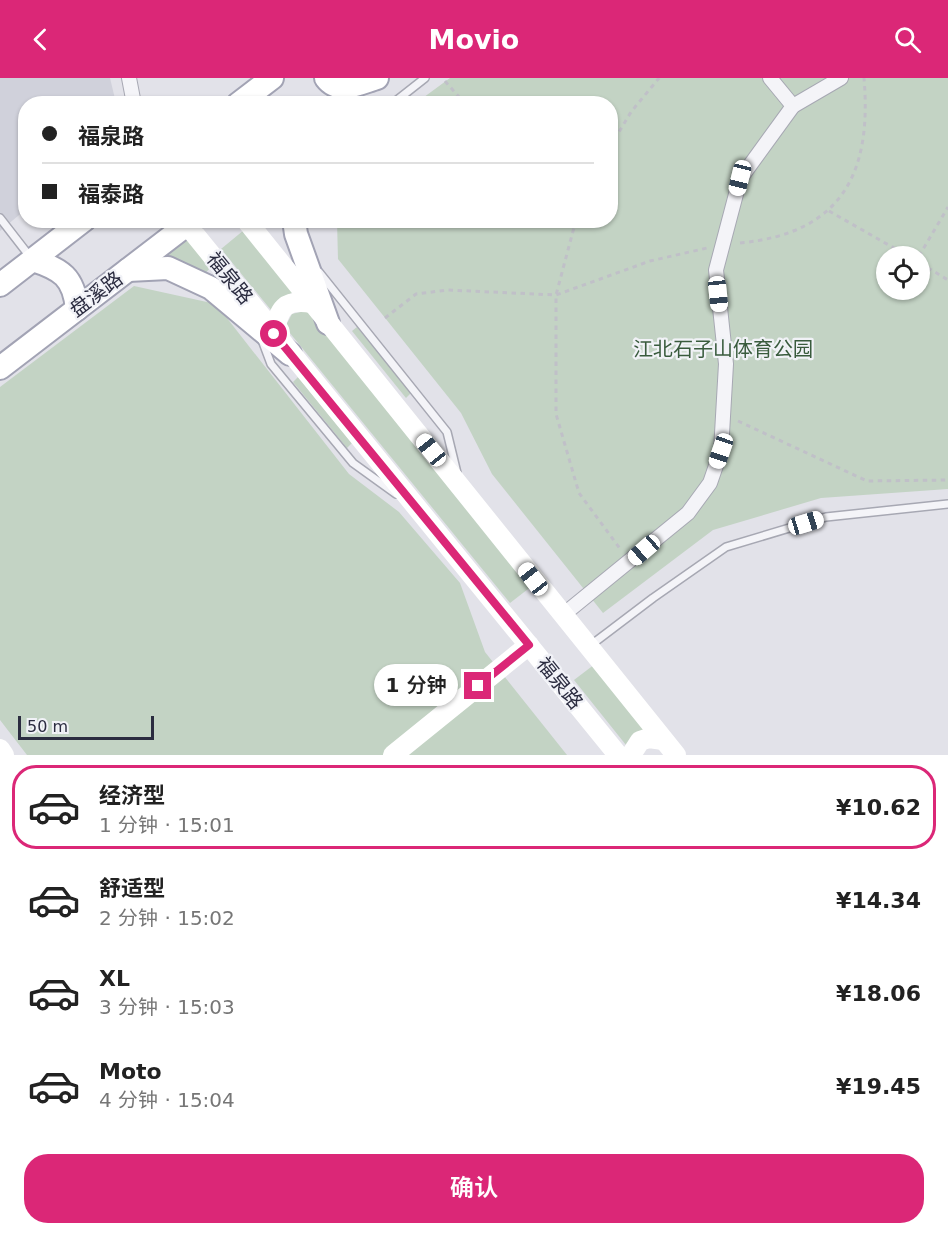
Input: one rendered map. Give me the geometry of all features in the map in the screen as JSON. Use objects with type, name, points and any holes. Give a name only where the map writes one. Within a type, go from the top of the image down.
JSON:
[{"type":"main road","points":[[248,92],[272,78]]},
{"type":"main road","points":[[326,78],[338,87],[349,87],[378,78]]},
{"type":"main road","points":[[356,96],[378,78]]},
{"type":"main road","points":[[0,285],[74,228]]},
{"type":"main road","name":"盘溪路","points":[[0,368],[180,228]]},
{"type":"main road","name":"福泉路","points":[[193,228],[248,301],[266,330]]},
{"type":"main road","points":[[252,228],[670,747]]},
{"type":"main road","points":[[296,228],[328,322]]},
{"type":"main road","points":[[33,260],[57,267],[76,291],[77,309]]},
{"type":"main road","points":[[128,270],[168,268],[212,288],[266,330],[290,354]]},
{"type":"main road","points":[[266,330],[286,305],[297,301],[312,303]]},
{"type":"main road","name":"福泉路","points":[[290,354],[618,755]]},
{"type":"main road","points":[[393,755],[529,645]]},
{"type":"main road","points":[[631,755],[640,741],[649,738],[670,747]]},
{"type":"main road","points":[[0,750],[4,755]]},
{"type":"street","points":[[129,78],[132,96]]},
{"type":"street","points":[[770,78],[793,106]]},
{"type":"street","points":[[563,615],[630,563],[688,513],[710,483],[721,451],[726,364],[716,270],[740,178],[793,106],[842,78]]},
{"type":"lane","points":[[402,96],[425,78]]},
{"type":"lane","points":[[0,218],[33,260]]},
{"type":"lane","points":[[303,252],[447,432],[460,487]]},
{"type":"lane","points":[[266,330],[271,364],[353,463],[418,510]]},
{"type":"lane","points":[[589,647],[653,598],[726,548],[826,517],[948,504]]},
{"type":"path","points":[[618,134],[631,112],[658,78]]},
{"type":"path","points":[[385,318],[416,294],[448,290],[556,295],[650,261],[723,244],[752,242],[793,230],[829,211],[849,186],[863,151],[867,111],[864,78]]},
{"type":"path","points":[[446,81],[458,96]]},
{"type":"path","points":[[925,246],[948,207]]},
{"type":"path","points":[[829,211],[890,246]]},
{"type":"path","points":[[574,228],[556,295],[556,414],[579,493],[630,563]]},
{"type":"path","points":[[930,269],[948,280]]},
{"type":"path","points":[[724,415],[867,481],[948,480]]},
{"type":"shaded area","points":[[0,78],[110,78],[114,96],[18,96],[18,216],[0,231]]},
{"type":"green space","name":"江北石子山体育公园","points":[[450,78],[948,78],[948,489],[821,498],[713,530],[603,613],[492,474],[461,413],[338,259],[337,228],[618,228],[618,96],[426,96]]},
{"type":"green space","points":[[244,230],[295,292],[280,298],[271,310],[221,249]]},
{"type":"green space","points":[[187,239],[210,268],[203,276],[162,259]]},
{"type":"green space","points":[[134,286],[216,304],[349,474],[399,512],[460,583],[485,652],[567,755],[27,755],[0,720],[0,387]]},
{"type":"green space","points":[[308,310],[532,586],[510,603],[285,327],[292,314]]},
{"type":"green space","points":[[357,327],[411,393],[406,398],[352,331]]},
{"type":"green space","points":[[298,377],[352,443],[347,448],[293,382]]},
{"type":"green space","points":[[595,664],[647,728],[634,734],[626,745],[574,680]]},
{"type":"route","points":[[274,334],[529,645],[478,686]]}]
